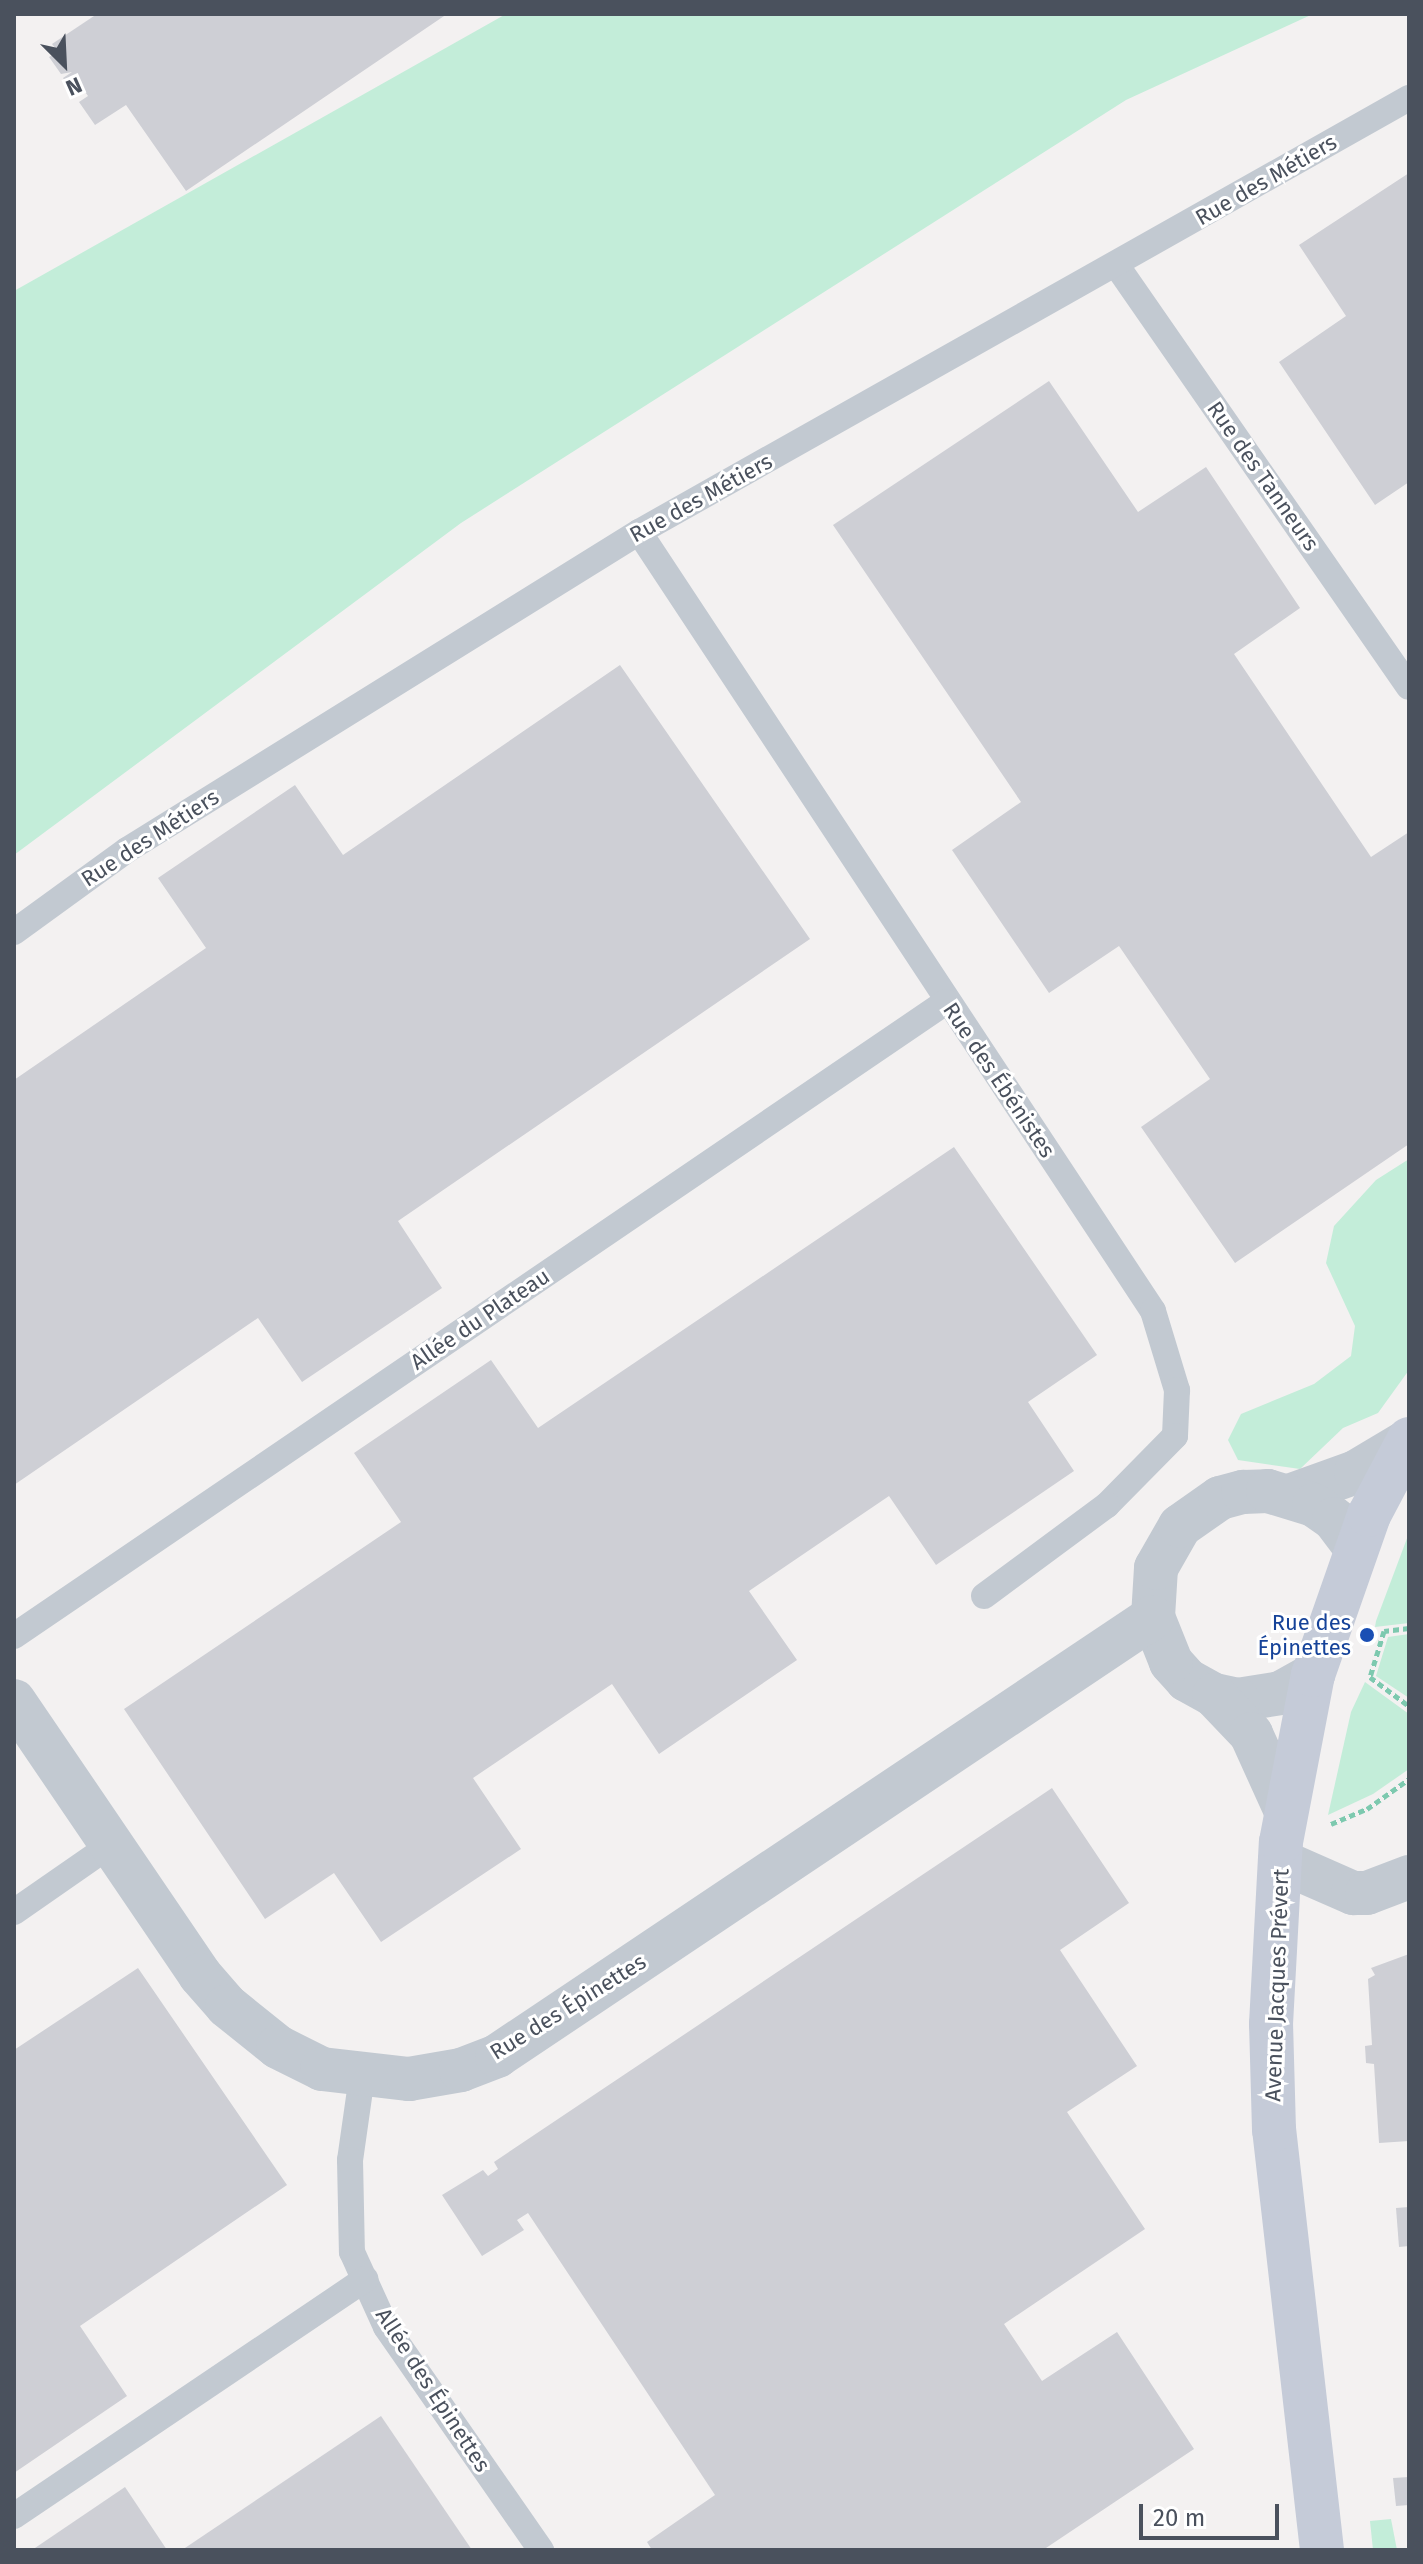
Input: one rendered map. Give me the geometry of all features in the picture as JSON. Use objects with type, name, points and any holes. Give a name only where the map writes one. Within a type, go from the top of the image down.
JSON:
[{"type":"main road","name":"Avenue Jacques Prévert","points":[[1322,2550],[1274,2130],[1271,2024],[1282,1838],[1313,1675],[1356,1548],[1409,1440]]},
{"type":"street","points":[[1292,1495],[1356,1472],[1409,1440]]},
{"type":"street","points":[[1313,1675],[1272,1695],[1238,1700],[1214,1695],[1187,1680],[1171,1662],[1153,1617],[1156,1568],[1180,1526],[1220,1498],[1268,1491],[1292,1495],[1334,1519],[1356,1548]]},
{"type":"street","name":"Rue des Épinettes","points":[[14,1701],[200,1975],[227,2006],[278,2047],[322,2069],[409,2079],[461,2070],[497,2056],[1153,1617]]},
{"type":"street","points":[[1214,1695],[1251,1734],[1282,1838],[1329,1883],[1367,1893],[1409,1877]]},
{"type":"lane","name":"Rue des Métiers","points":[[14,932],[127,850],[639,532],[1117,266],[1409,98]]},
{"type":"lane","name":"Rue des Tanneurs","points":[[1117,266],[1409,687]]},
{"type":"lane","name":"Rue des Ébénistes","points":[[639,532],[946,1002],[1153,1311],[1177,1390],[1175,1436],[1107,1505],[984,1596]]},
{"type":"lane","name":"Allée du Plateau","points":[[14,1636],[946,1002]]},
{"type":"lane","points":[[14,1912],[112,1844]]},
{"type":"lane","name":"Allée des Épinettes","points":[[362,2076],[350,2160],[352,2252],[386,2327],[541,2550]]},
{"type":"lane","points":[[14,2516],[365,2279]]},
{"type":"path","points":[[1409,1628],[1384,1631],[1370,1677],[1409,1706]]},
{"type":"path","points":[[1282,1838],[1367,1809],[1409,1779]]},
{"type":"path","points":[[1329,1883],[1333,1823]]},
{"type":"green space","points":[[506,14],[1313,14],[1126,100],[461,523],[14,855],[14,291]]},
{"type":"green space","points":[[1409,1159],[1409,1370],[1378,1413],[1343,1428],[1300,1469],[1238,1460],[1228,1440],[1241,1414],[1314,1384],[1351,1356],[1355,1326],[1326,1263],[1334,1226],[1376,1180]]},
{"type":"green space","points":[[1409,1533],[1409,1623],[1375,1627],[1376,1621]]},
{"type":"green space","points":[[1409,1634],[1409,1698],[1376,1676],[1388,1637]]},
{"type":"green space","points":[[1365,1682],[1409,1714],[1409,1769],[1373,1794],[1328,1815],[1351,1712]]},
{"type":"green space","points":[[1391,2519],[1397,2550],[1373,2550],[1370,2521]]},
{"type":"building","points":[[97,14],[447,14],[186,191],[126,105],[95,125],[79,102],[88,96],[83,89],[74,95],[63,78],[72,72],[61,74],[49,57],[58,52],[52,44]]},
{"type":"building","points":[[1409,173],[1409,482],[1375,505],[1279,362],[1346,316],[1299,245]]},
{"type":"building","points":[[1049,381],[1138,512],[1206,467],[1300,608],[1234,654],[1371,857],[1409,832],[1409,1144],[1235,1263],[1141,1127],[1210,1079],[1119,946],[1049,993],[952,850],[1021,802],[833,525]]},
{"type":"building","points":[[620,665],[810,939],[398,1221],[442,1288],[302,1382],[258,1318],[14,1485],[14,1080],[206,948],[158,878],[295,785],[343,855]]},
{"type":"building","points":[[954,1147],[1097,1355],[1028,1402],[1074,1471],[936,1565],[889,1496],[749,1591],[797,1660],[659,1754],[612,1684],[473,1778],[521,1849],[381,1942],[334,1873],[265,1919],[124,1709],[401,1522],[354,1453],[491,1360],[538,1428]]},
{"type":"building","points":[[1052,1788],[1129,1903],[1060,1950],[1137,2066],[1067,2112],[1145,2229],[1004,2324],[1042,2381],[1117,2332],[1194,2449],[1043,2550],[652,2550],[647,2542],[715,2495],[528,2213],[517,2220],[524,2230],[482,2256],[442,2195],[483,2170],[488,2176],[498,2169],[494,2162]]},
{"type":"building","points":[[1409,1954],[1409,2141],[1379,2143],[1374,2064],[1366,2063],[1365,2046],[1372,2045],[1368,1979],[1375,1975],[1371,1968]]},
{"type":"building","points":[[138,1968],[287,2185],[80,2326],[127,2396],[14,2473],[14,2050]]},
{"type":"building","points":[[1409,2207],[1409,2246],[1399,2247],[1396,2208]]},
{"type":"building","points":[[381,2416],[472,2550],[182,2550]]},
{"type":"building","points":[[1409,2477],[1409,2505],[1396,2506],[1393,2478]]},
{"type":"building","points":[[125,2487],[167,2550],[32,2550]]},
{"type":"place","name":"Rue des Épinettes","points":[[1367,1635]]}]
